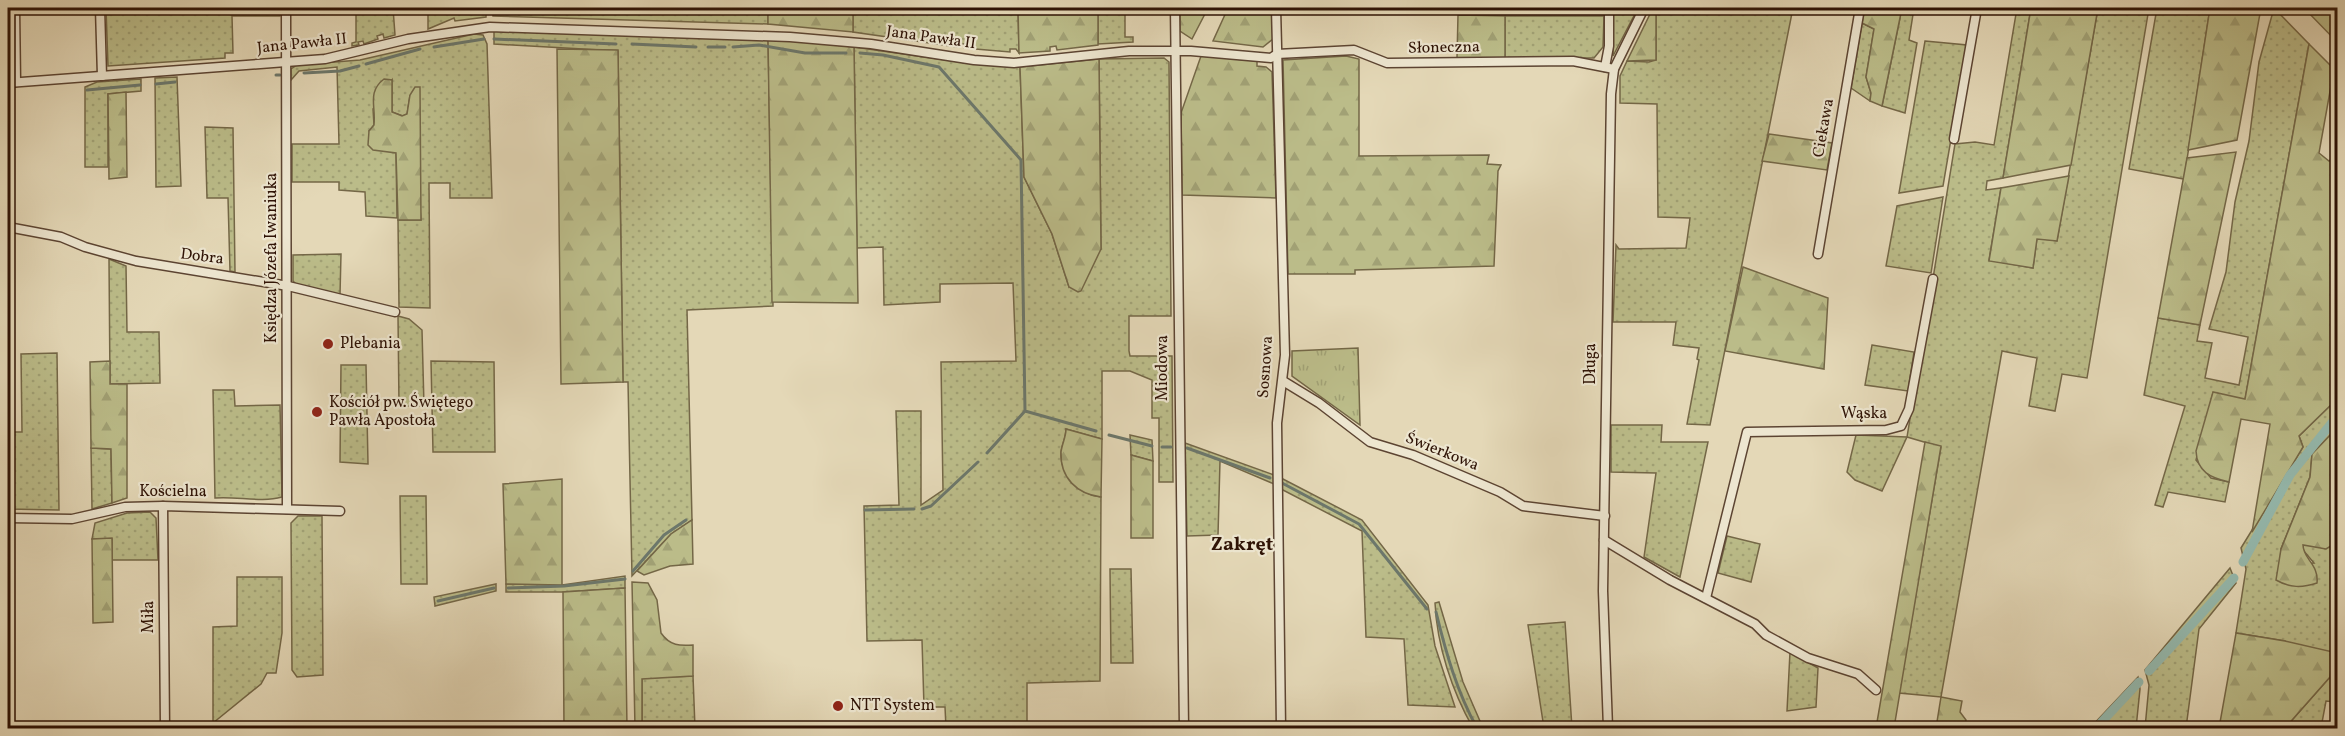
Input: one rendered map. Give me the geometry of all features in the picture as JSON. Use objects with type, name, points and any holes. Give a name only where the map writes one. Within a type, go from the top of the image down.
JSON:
[{"type":"street","points":[[12,83],[15,8]]},
{"type":"street","points":[[100,8],[102,76]]},
{"type":"street","name":"Księdza Józefa Iwaniuka","points":[[286,8],[288,286],[286,510]]},
{"type":"street","name":"Miodowa","points":[[1175,8],[1184,729]]},
{"type":"street","name":"Sosnowa","points":[[1276,8],[1285,356],[1277,423],[1281,729]]},
{"type":"street","points":[[1609,8],[1610,68]]},
{"type":"street","name":"Długa","points":[[1608,729],[1604,627],[1604,540],[1610,68],[1644,8]]},
{"type":"street","name":"Ciekawa","points":[[1818,254],[1860,8]]},
{"type":"street","points":[[1954,140],[1977,8]]},
{"type":"street","name":"Jana Pawła II","points":[[12,83],[347,56],[408,39],[490,27],[780,36],[871,44],[974,60],[1014,63],[1129,51],[1176,51],[1271,58],[1277,54]]},
{"type":"street","name":"Słoneczna","points":[[1277,54],[1354,50],[1387,63],[1573,62],[1610,68]]},
{"type":"street","name":"Dobra","points":[[8,227],[61,237],[85,247],[136,261],[288,286],[395,312]]},
{"type":"street","name":"Wąska","points":[[1706,598],[1748,432],[1886,430],[1901,426],[1909,409],[1933,279]]},
{"type":"street","name":"Świerkowa","points":[[1283,381],[1319,403],[1370,442],[1413,455],[1500,492],[1523,506],[1605,516]]},
{"type":"street","name":"Kościelna","points":[[8,518],[72,519],[125,507],[163,506],[340,511]]},
{"type":"street","name":"Miła","points":[[163,506],[165,729]]},
{"type":"street","points":[[1604,540],[1647,567],[1755,624],[1766,635],[1808,658],[1858,674],[1876,690]]},
{"type":"green space","points":[[106,8],[280,8],[280,16],[232,16],[233,53],[225,53],[225,58],[108,66]]},
{"type":"green space","points":[[356,8],[393,8],[395,35],[384,38],[383,34],[377,36],[378,39],[364,44],[363,41],[358,42],[359,45],[352,46],[352,43],[356,42]]},
{"type":"green space","points":[[428,8],[486,8],[486,17],[455,21],[454,18],[428,29]]},
{"type":"green space","points":[[493,8],[768,8],[768,24],[493,16]]},
{"type":"green space","points":[[768,8],[853,8],[853,32],[768,24]]},
{"type":"green space","points":[[853,8],[1018,8],[1019,53],[1016,49],[1010,49],[1010,52],[964,48],[964,44],[958,44],[957,47],[853,32]]},
{"type":"green space","points":[[1018,8],[1098,8],[1098,45],[1057,50],[1056,46],[1050,47],[1050,51],[1019,53]]},
{"type":"green space","points":[[1098,8],[1125,8],[1125,37],[1133,37],[1133,42],[1098,44]]},
{"type":"green space","points":[[1180,8],[1208,8],[1192,39],[1180,31]]},
{"type":"green space","points":[[1228,8],[1272,8],[1273,39],[1263,47],[1213,41]]},
{"type":"green space","points":[[1613,8],[1638,8],[1613,56]]},
{"type":"green space","points":[[1653,8],[1656,8],[1656,60],[1627,61]]},
{"type":"green space","points":[[1656,8],[1793,8],[1710,425],[1687,424],[1699,360],[1697,359],[1699,348],[1673,345],[1676,322],[1613,322],[1616,245],[1619,249],[1686,248],[1690,218],[1658,217],[1657,104],[1620,103],[1620,76],[1627,61],[1656,60]]},
{"type":"green space","points":[[1865,8],[1902,8],[1882,106],[1870,101],[1871,93],[1866,77],[1874,29],[1862,23]]},
{"type":"green space","points":[[1902,8],[1914,8],[1909,40],[1917,43],[1905,113],[1882,106]]},
{"type":"green space","points":[[2017,8],[2031,8],[2003,178],[1987,181],[1986,190],[2001,188],[1989,260],[2033,268],[2037,238],[2057,241],[2098,8],[2149,8],[2087,378],[2062,374],[2055,411],[2029,406],[2037,358],[2002,351],[1941,697],[1899,693],[1941,447],[1907,437],[1955,144],[1975,142],[1994,145]]},
{"type":"green space","points":[[2031,8],[2098,8],[2071,165],[2003,178]]},
{"type":"green space","points":[[2157,8],[2210,8],[2184,179],[2129,169]]},
{"type":"green space","points":[[2210,8],[2261,8],[2237,140],[2188,150]]},
{"type":"green space","points":[[2274,8],[2309,44],[2245,400],[2213,393],[2196,460],[2211,478],[2229,482],[2225,502],[2168,492],[2163,507],[2155,505],[2185,406],[2144,395],[2158,318],[2200,325],[2197,341],[2212,343],[2205,378],[2239,385],[2248,337],[2209,329],[2226,272],[2235,202],[2249,141],[2259,62]]},
{"type":"green space","points":[[2304,8],[2337,8],[2337,42]]},
{"type":"green space","points":[[1458,15],[1505,16],[1505,58],[1457,58]]},
{"type":"green space","points":[[1505,16],[1604,16],[1603,47],[1594,58],[1505,58]]},
{"type":"green space","points":[[1862,23],[1874,29],[1866,77],[1871,93],[1870,101],[1851,88]]},
{"type":"green space","points":[[494,31],[768,38],[773,306],[687,310],[692,520],[671,534],[632,576],[628,382],[623,382],[618,51],[494,44]]},
{"type":"green space","points":[[474,34],[483,35],[487,44],[492,198],[450,198],[450,183],[429,183],[430,308],[399,307],[398,220],[421,220],[410,95],[407,114],[403,116],[392,112],[392,80],[373,109],[374,125],[369,131],[396,152],[397,218],[366,216],[365,192],[339,190],[339,182],[292,182],[292,144],[339,144],[337,67],[299,71],[291,80],[291,69],[297,65],[360,60]]},
{"type":"green space","points":[[768,38],[854,47],[858,303],[772,302]]},
{"type":"green space","points":[[1925,41],[1967,45],[1943,186],[1899,193]]},
{"type":"green space","points":[[2309,44],[2334,69],[2319,153],[2329,161],[2337,154],[2337,399],[2299,436],[2303,447],[2252,532],[2270,424],[2241,419],[2229,482],[2206,473],[2199,464],[2196,451],[2213,392],[2245,399]]},
{"type":"green space","points":[[854,47],[974,64],[1020,67],[1024,177],[1052,234],[1069,287],[1101,249],[1099,59],[1164,58],[1169,62],[1171,316],[1129,316],[1129,351],[1130,356],[1172,356],[1173,482],[1159,482],[1159,418],[1152,418],[1152,380],[1130,371],[1102,371],[1102,439],[1066,429],[1061,452],[1064,469],[1072,482],[1085,492],[1101,497],[1100,681],[1027,683],[1027,728],[946,728],[945,707],[924,707],[922,640],[867,641],[864,506],[899,505],[896,411],[921,411],[921,505],[943,490],[941,362],[1016,361],[1013,283],[940,284],[940,302],[884,305],[883,247],[857,248]]},
{"type":"green space","points":[[557,49],[618,50],[623,382],[561,384]]},
{"type":"green space","points":[[1201,56],[1257,61],[1257,66],[1266,67],[1272,72],[1276,198],[1182,195],[1181,113]]},
{"type":"green space","points":[[1346,56],[1359,59],[1359,156],[1489,155],[1487,164],[1501,165],[1498,171],[1494,266],[1355,270],[1355,274],[1288,274],[1283,60]]},
{"type":"green space","points":[[1099,59],[1101,249],[1081,291],[1078,292],[1069,287],[1052,234],[1024,177],[1020,67]]},
{"type":"green space","points":[[177,77],[181,186],[156,187],[155,78]]},
{"type":"green space","points":[[141,79],[141,91],[108,94],[108,167],[85,167],[85,87],[97,82]]},
{"type":"green space","points":[[384,79],[392,80],[392,112],[402,116],[407,114],[410,95],[415,87],[420,87],[421,220],[398,220],[396,153],[373,150],[368,145],[369,131],[374,125],[374,94]]},
{"type":"green space","points":[[126,92],[127,177],[109,179],[108,94]]},
{"type":"green space","points":[[205,127],[233,128],[235,272],[230,271],[228,198],[207,198]]},
{"type":"green space","points":[[1769,134],[1832,143],[1827,170],[1762,161]]},
{"type":"green space","points":[[2236,152],[2200,325],[2158,318],[2187,158]]},
{"type":"green space","points":[[2069,176],[2057,241],[2037,239],[2033,268],[1989,261],[2001,188]]},
{"type":"green space","points":[[1943,197],[1931,273],[1886,266],[1897,206]]},
{"type":"green space","points":[[341,254],[340,295],[297,285],[293,281],[293,255]]},
{"type":"green space","points":[[109,259],[126,266],[127,332],[159,332],[160,383],[110,384]]},
{"type":"green space","points":[[1743,267],[1828,298],[1824,369],[1725,351]]},
{"type":"green space","points":[[398,316],[409,319],[422,330],[424,406],[399,406]]},
{"type":"green space","points":[[1872,345],[1914,352],[1908,391],[1865,385]]},
{"type":"green space","points":[[1358,348],[1360,425],[1292,376],[1292,351]]},
{"type":"green space","points":[[57,353],[59,510],[8,509],[8,432],[22,432],[21,354]]},
{"type":"green space","points":[[110,361],[110,384],[127,384],[127,498],[112,503],[111,449],[91,448],[90,362]]},
{"type":"green space","points":[[431,361],[494,362],[495,452],[433,452]]},
{"type":"green space","points":[[341,365],[366,365],[368,464],[340,462]]},
{"type":"green space","points":[[213,390],[234,390],[235,406],[280,405],[282,497],[274,499],[215,498]]},
{"type":"green space","points":[[2337,399],[2337,428],[2312,454],[2310,477],[2281,549],[2280,564],[2314,563],[2303,550],[2303,545],[2336,543],[2337,539],[2337,702],[2326,701],[2321,728],[2285,728],[2330,677],[2285,641],[2236,633],[2246,569],[2241,548],[2303,447],[2299,436]]},
{"type":"green space","points":[[1611,425],[1662,425],[1661,442],[1708,442],[1680,577],[1644,557],[1656,473],[1611,472]]},
{"type":"green space","points":[[2337,428],[2336,543],[2326,549],[2303,545],[2305,554],[2316,571],[2317,583],[2306,586],[2286,585],[2276,580],[2281,549],[2310,477],[2312,454]]},
{"type":"green space","points":[[1066,429],[1102,439],[1101,497],[1078,488],[1063,470],[1061,452]]},
{"type":"green space","points":[[1130,435],[1152,440],[1153,461],[1131,455]]},
{"type":"green space","points":[[1856,435],[1907,437],[1882,491],[1855,480],[1847,472]]},
{"type":"green space","points":[[1925,442],[1941,446],[1894,728],[1876,728]]},
{"type":"green space","points":[[1185,443],[1274,475],[1274,484],[1220,461],[1218,535],[1187,536]]},
{"type":"green space","points":[[91,448],[111,449],[112,503],[92,509]]},
{"type":"green space","points":[[1131,455],[1153,461],[1153,538],[1131,538]]},
{"type":"green space","points":[[1281,478],[1362,520],[1428,605],[1435,646],[1455,707],[1408,705],[1404,639],[1366,637],[1362,531],[1281,489]]},
{"type":"green space","points":[[562,479],[562,585],[506,584],[503,484]]},
{"type":"green space","points":[[400,496],[426,496],[427,584],[401,584]]},
{"type":"green space","points":[[150,512],[156,518],[158,560],[112,560],[112,539],[92,539],[95,523],[127,513]]},
{"type":"green space","points":[[298,516],[322,516],[323,675],[297,677],[292,670],[291,523]]},
{"type":"green space","points":[[692,520],[693,564],[670,566],[644,575],[637,571],[671,534]]},
{"type":"green space","points":[[1727,536],[1760,544],[1751,582],[1718,573]]},
{"type":"green space","points":[[112,538],[113,622],[93,623],[92,539]]},
{"type":"green space","points":[[2230,568],[2236,583],[2199,629],[2186,728],[2145,728],[2149,685],[2145,670]]},
{"type":"green space","points":[[1110,569],[1131,569],[1133,663],[1111,663]]},
{"type":"green space","points":[[625,576],[625,588],[563,592],[506,592],[506,584],[562,585]]},
{"type":"green space","points":[[237,577],[282,577],[282,633],[276,673],[267,673],[261,684],[213,723],[213,627],[237,626]]},
{"type":"green space","points":[[632,582],[648,583],[657,600],[661,633],[664,637],[676,644],[693,645],[693,676],[642,679],[642,728],[635,728]]},
{"type":"green space","points":[[496,584],[496,591],[435,606],[434,597]]},
{"type":"green space","points":[[625,588],[627,728],[564,728],[563,592]]},
{"type":"green space","points":[[1439,602],[1463,682],[1483,728],[1473,728],[1452,684],[1442,652],[1436,619],[1435,603]]},
{"type":"green space","points":[[1565,622],[1572,728],[1544,728],[1528,625]]},
{"type":"green space","points":[[2236,633],[2333,652],[2330,677],[2285,728],[2219,728]]},
{"type":"green space","points":[[1790,652],[1818,668],[1816,707],[1787,711]]},
{"type":"green space","points":[[693,676],[695,728],[642,728],[642,678]]},
{"type":"green space","points":[[2138,677],[2140,689],[2136,728],[2090,728]]},
{"type":"green space","points":[[1941,697],[1962,701],[1960,712],[1966,720],[1965,728],[1936,728]]},
{"type":"waterway","points":[[434,47],[484,39]]},
{"type":"waterway","points":[[494,39],[616,44]]},
{"type":"waterway","points":[[632,44],[696,47]]},
{"type":"waterway","points":[[733,47],[759,45],[805,53],[846,53]]},
{"type":"waterway","points":[[708,47],[725,47]]},
{"type":"waterway","points":[[366,64],[420,49]]},
{"type":"waterway","points":[[860,53],[883,55],[939,67],[1021,160],[1025,411],[1096,431]]},
{"type":"waterway","points":[[304,73],[340,71],[359,66]]},
{"type":"waterway","points":[[156,84],[175,82]]},
{"type":"waterway","points":[[87,90],[140,85]]},
{"type":"waterway","points":[[987,453],[1025,411]]},
{"type":"waterway","points":[[2243,562],[2290,475],[2338,415]]},
{"type":"waterway","points":[[1109,435],[1152,446]]},
{"type":"waterway","points":[[1162,447],[1171,447]]},
{"type":"waterway","points":[[1187,448],[1270,478]]},
{"type":"waterway","points":[[922,509],[931,506],[978,462]]},
{"type":"waterway","points":[[1282,483],[1359,524],[1427,609]]},
{"type":"waterway","points":[[865,510],[914,509]]},
{"type":"waterway","points":[[633,571],[664,535],[686,520]]},
{"type":"waterway","points":[[2149,671],[2234,578]]},
{"type":"waterway","points":[[508,588],[564,586],[625,579]]},
{"type":"waterway","points":[[438,601],[494,588]]},
{"type":"waterway","points":[[1436,612],[1453,672],[1477,728]]},
{"type":"waterway","points":[[2096,728],[2139,682]]},
{"type":"place","name":"Plebania","points":[[328,344]]},
{"type":"place","name":"Kościół pw. Świętego Pawła Apostoła","points":[[317,412]]},
{"type":"place","name":"NTT System","points":[[838,706]]},
{"type":"district","name":"Zakręt","points":[[1242,545]]}]
